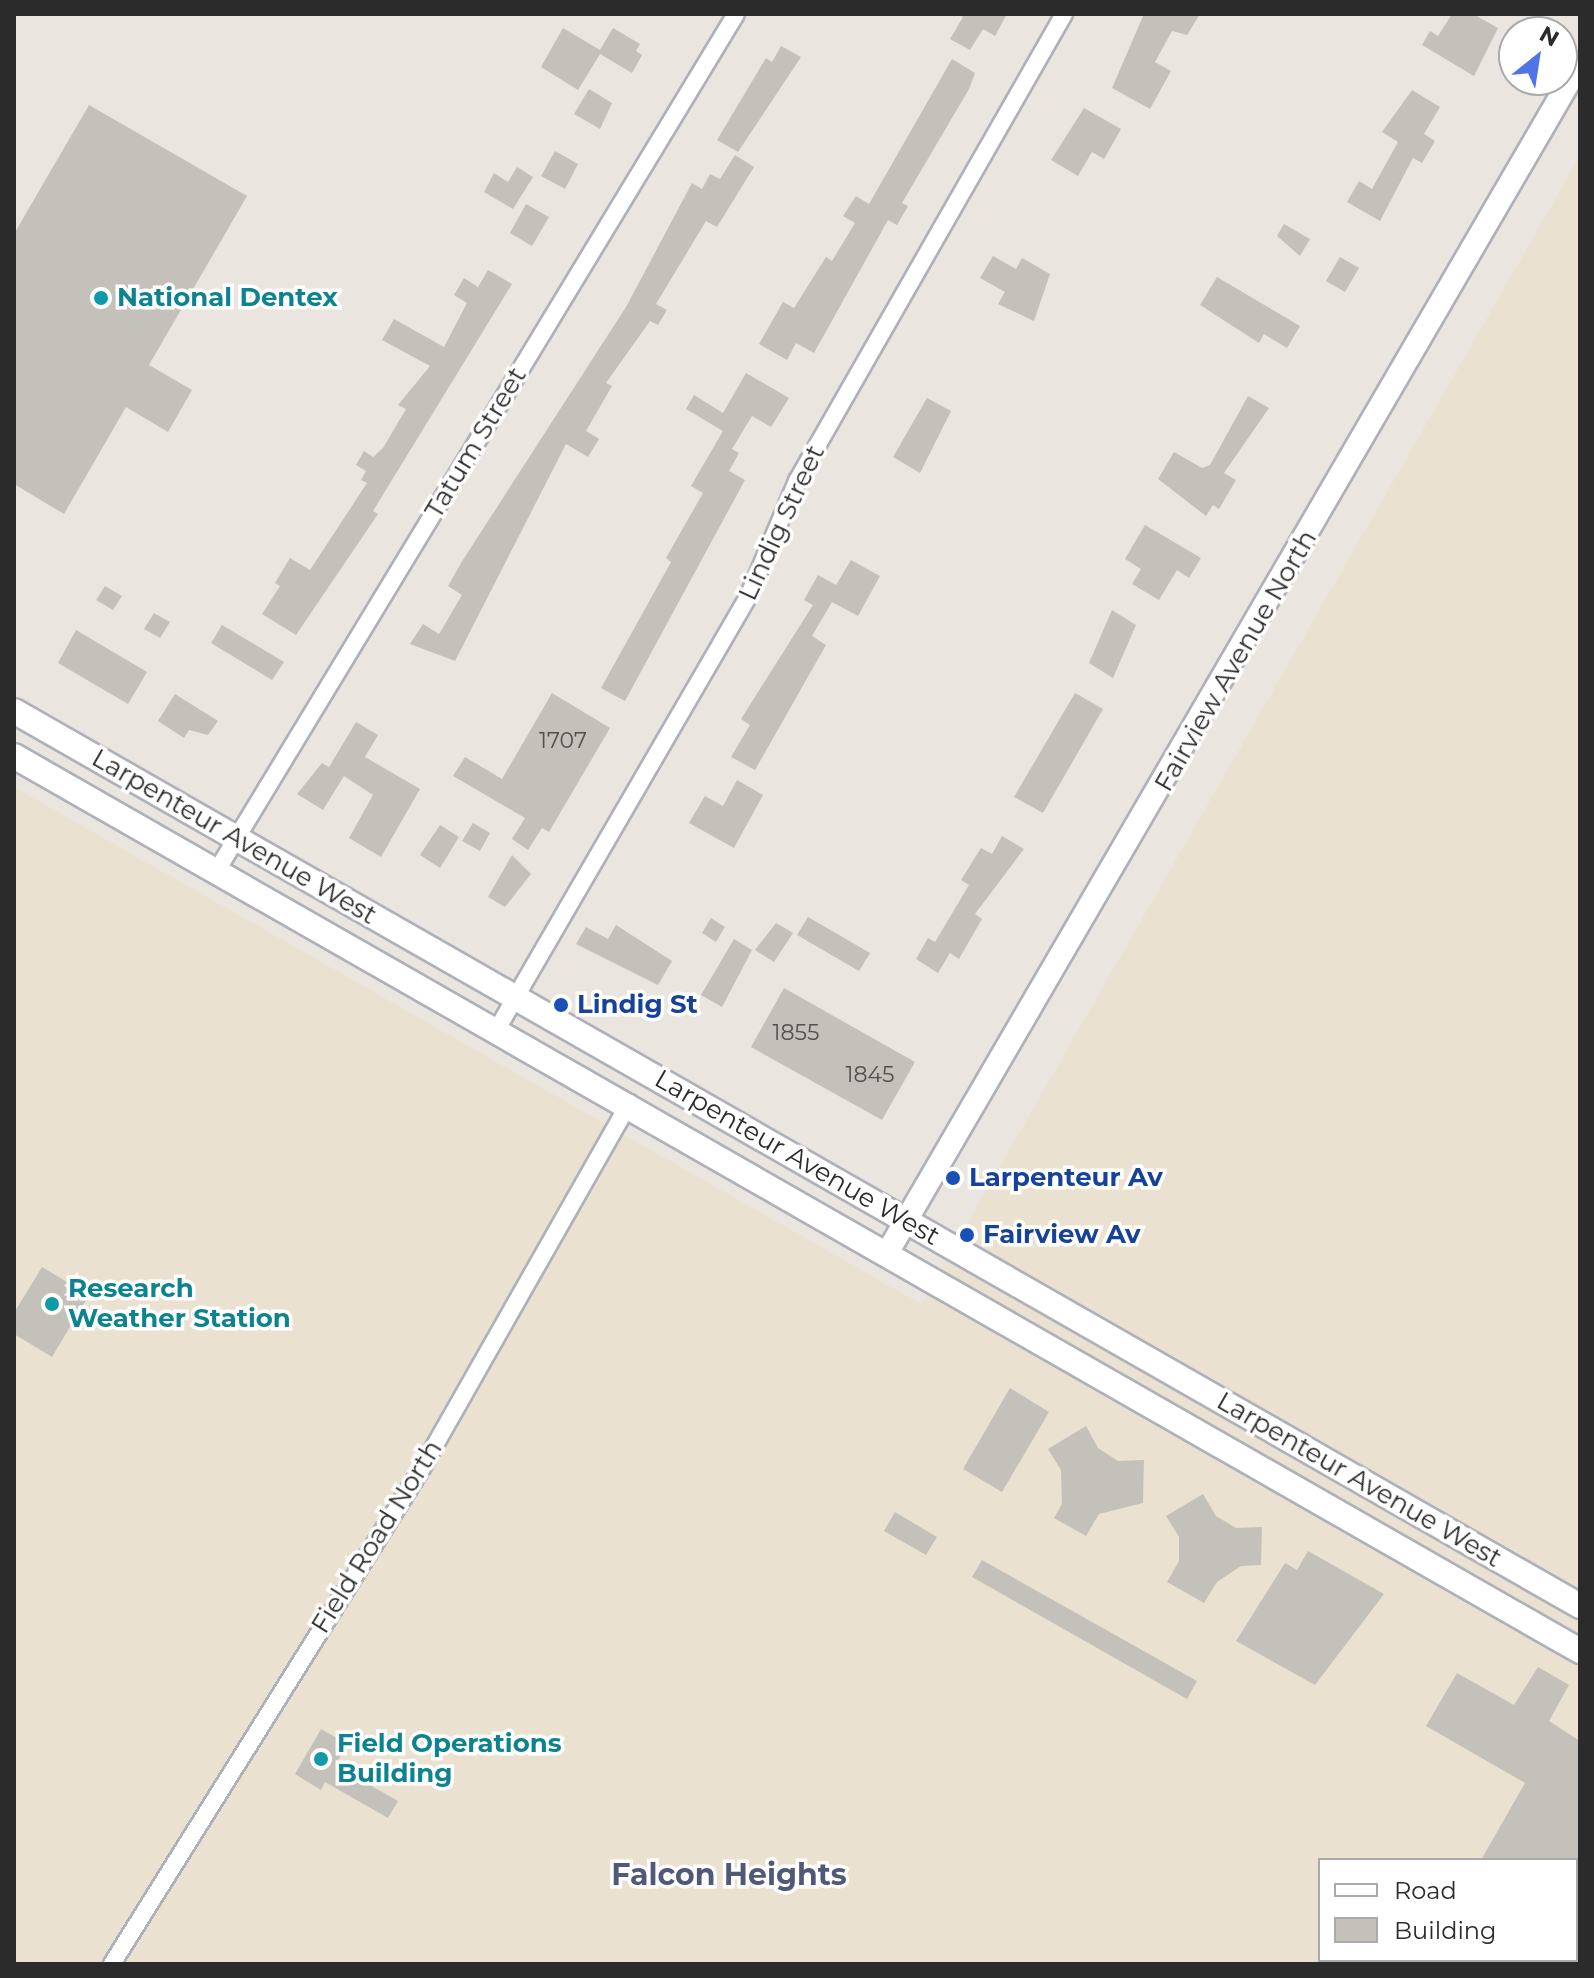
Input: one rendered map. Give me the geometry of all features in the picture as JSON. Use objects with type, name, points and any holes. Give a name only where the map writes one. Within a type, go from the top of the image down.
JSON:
[{"type":"main road","name":"Larpenteur Avenue West","points":[[14,711],[1580,1606]]},
{"type":"main road","name":"Larpenteur Avenue West","points":[[14,756],[496,1031],[629,1103],[886,1255],[1580,1651]]},
{"type":"main road","points":[[1475,1591],[1494,1557]]},
{"type":"street","name":"Tatum Street","points":[[216,872],[736,14]]},
{"type":"street","name":"Lindig Street","points":[[496,1031],[748,597],[797,481],[1064,14]]},
{"type":"street","name":"Fairview Avenue North","points":[[886,1255],[1580,63]]},
{"type":"street","name":"Field Road North","points":[[112,1964],[422,1468],[629,1103]]},
{"type":"shaded area","points":[[1580,156],[1580,1964],[14,1964],[14,787],[921,1304]]},
{"type":"building","points":[[957,14],[1007,14],[995,36],[983,29],[970,50],[950,39],[963,17]]},
{"type":"building","points":[[1144,14],[1200,14],[1187,35],[1172,31],[1155,62],[1171,71],[1150,109],[1112,88]]},
{"type":"building","points":[[1452,14],[1473,14],[1498,28],[1474,76],[1422,45],[1430,31],[1438,36]]},
{"type":"building","points":[[563,28],[600,50],[613,28],[640,44],[636,51],[642,55],[632,73],[600,54],[578,90],[541,67]]},
{"type":"building","points":[[781,46],[801,57],[738,152],[717,140],[766,58],[772,62]]},
{"type":"building","points":[[952,59],[975,73],[969,89],[902,203],[908,206],[897,225],[888,220],[814,353],[796,343],[787,360],[759,344],[783,302],[794,308],[826,257],[832,261],[855,223],[843,216],[856,196],[869,204]]},
{"type":"building","points":[[589,89],[612,103],[600,129],[574,114]]},
{"type":"building","points":[[1412,90],[1440,107],[1424,134],[1435,141],[1422,163],[1413,158],[1380,221],[1347,202],[1359,181],[1372,189],[1398,142],[1382,132]]},
{"type":"building","name":"National Dentex","points":[[89,105],[247,196],[149,365],[192,390],[168,432],[126,407],[64,514],[14,484],[14,234]]},
{"type":"building","points":[[1084,108],[1121,129],[1104,159],[1092,152],[1078,176],[1051,160]]},
{"type":"building","points":[[555,151],[578,164],[565,189],[541,176]]},
{"type":"building","points":[[735,155],[754,167],[717,227],[706,221],[656,304],[667,310],[658,325],[650,321],[606,383],[612,386],[586,431],[599,439],[588,457],[566,444],[455,661],[410,644],[423,624],[439,634],[462,595],[448,586],[626,307],[692,183],[702,189],[710,174],[720,179]]},
{"type":"building","points":[[517,167],[533,177],[513,209],[484,192],[494,173],[508,182]]},
{"type":"building","points":[[526,204],[549,217],[532,246],[510,233]]},
{"type":"building","points":[[1284,224],[1310,239],[1300,256],[1277,236]]},
{"type":"building","points":[[993,256],[1016,269],[1022,258],[1050,274],[1034,321],[998,304],[1005,292],[980,278]]},
{"type":"building","points":[[1340,257],[1359,268],[1345,292],[1326,281]]},
{"type":"building","points":[[488,270],[512,284],[373,511],[378,514],[296,635],[262,614],[280,586],[275,583],[290,558],[310,570],[367,483],[361,480],[366,471],[356,465],[364,451],[373,457],[383,448],[406,409],[398,405],[430,366],[382,340],[394,319],[444,347],[467,303],[454,295],[464,278],[478,287]]},
{"type":"building","points":[[1217,277],[1300,326],[1287,348],[1264,334],[1259,343],[1200,305]]},
{"type":"building","points":[[746,373],[789,398],[771,427],[752,416],[732,449],[739,453],[729,471],[745,480],[625,701],[601,688],[671,562],[666,558],[703,493],[691,486],[723,431],[686,409],[694,395],[723,413]]},
{"type":"building","points":[[1248,396],[1269,408],[1224,473],[1236,480],[1219,509],[1213,505],[1206,516],[1158,479],[1174,452],[1202,468],[1210,465]]},
{"type":"building","points":[[927,398],[951,411],[920,473],[893,457]]},
{"type":"building","points":[[1145,525],[1201,558],[1189,578],[1177,570],[1159,600],[1132,584],[1141,569],[1125,559]]},
{"type":"building","points":[[851,560],[880,576],[858,616],[832,602],[812,636],[826,645],[755,770],[731,757],[750,725],[741,719],[813,605],[804,600],[818,575],[836,585]]},
{"type":"building","points":[[105,586],[122,596],[113,610],[96,600]]},
{"type":"building","points":[[1112,610],[1136,625],[1113,678],[1089,663]]},
{"type":"building","points":[[154,613],[170,622],[160,638],[144,629]]},
{"type":"building","points":[[222,625],[284,662],[272,680],[211,643]]},
{"type":"building","points":[[76,630],[147,672],[128,704],[58,663]]},
{"type":"building","points":[[552,693],[610,728],[549,832],[542,828],[528,850],[512,839],[525,818],[453,776],[465,757],[502,779]]},
{"type":"building","points":[[1075,693],[1103,709],[1043,813],[1014,797]]},
{"type":"building","points":[[175,694],[218,721],[208,735],[189,730],[184,738],[158,721]]},
{"type":"building","points":[[356,722],[378,735],[365,757],[420,789],[381,857],[349,838],[373,795],[344,776],[323,810],[297,794],[322,763],[329,767]]},
{"type":"building","points":[[737,780],[763,795],[734,848],[689,823],[705,796],[723,806]]},
{"type":"building","points":[[473,823],[490,833],[480,851],[462,841]]},
{"type":"building","points":[[440,825],[459,837],[440,868],[420,855]]},
{"type":"building","points":[[1002,836],[1024,849],[975,914],[982,919],[959,959],[950,953],[938,973],[916,959],[928,938],[935,942],[969,885],[961,880],[981,848],[992,854]]},
{"type":"building","points":[[512,855],[531,874],[505,907],[488,897]]},
{"type":"building","points":[[808,917],[870,953],[859,971],[797,935]]},
{"type":"building","points":[[711,918],[725,927],[716,942],[702,933]]},
{"type":"building","points":[[776,923],[793,933],[774,962],[755,950]]},
{"type":"building","points":[[616,925],[672,961],[658,985],[576,944],[586,927],[608,939]]},
{"type":"building","points":[[734,939],[752,950],[722,1007],[701,995]]},
{"type":"building","points":[[784,988],[915,1062],[882,1120],[751,1047]]},
{"type":"building","name":"Research Weather Station","points":[[42,1267],[89,1295],[52,1357],[14,1334],[14,1313]]},
{"type":"building","points":[[1010,1388],[1049,1412],[1002,1492],[963,1469]]},
{"type":"building","points":[[1086,1426],[1098,1448],[1118,1461],[1144,1460],[1143,1503],[1099,1514],[1086,1536],[1054,1518],[1062,1504],[1061,1470],[1048,1449]]},
{"type":"building","points":[[1203,1494],[1216,1516],[1236,1528],[1262,1527],[1261,1565],[1241,1566],[1217,1582],[1204,1603],[1167,1582],[1179,1561],[1179,1537],[1166,1516]]},
{"type":"building","points":[[895,1512],[937,1537],[926,1555],[884,1531]]},
{"type":"building","points":[[1308,1551],[1384,1594],[1315,1685],[1236,1641],[1285,1563],[1297,1570]]},
{"type":"building","points":[[982,1560],[1197,1681],[1187,1699],[972,1577]]},
{"type":"building","points":[[1538,1667],[1569,1685],[1549,1721],[1580,1741],[1580,1860],[1482,1858],[1525,1783],[1426,1726],[1457,1673],[1514,1705]]},
{"type":"building","points":[[321,1729],[348,1744],[335,1765],[398,1801],[388,1818],[325,1782],[321,1790],[295,1774]]},
{"type":"place","name":"National Dentex","points":[[101,298]]},
{"type":"place","name":"Lindig St","points":[[561,1005]]},
{"type":"place","name":"Larpenteur Av","points":[[953,1178]]},
{"type":"place","name":"Fairview Av","points":[[967,1235]]},
{"type":"place","name":"Research Weather Station","points":[[52,1304]]},
{"type":"place","name":"Field Operations Building","points":[[321,1759]]},
{"type":"district","name":"Falcon Heights","points":[[729,1875]]}]
